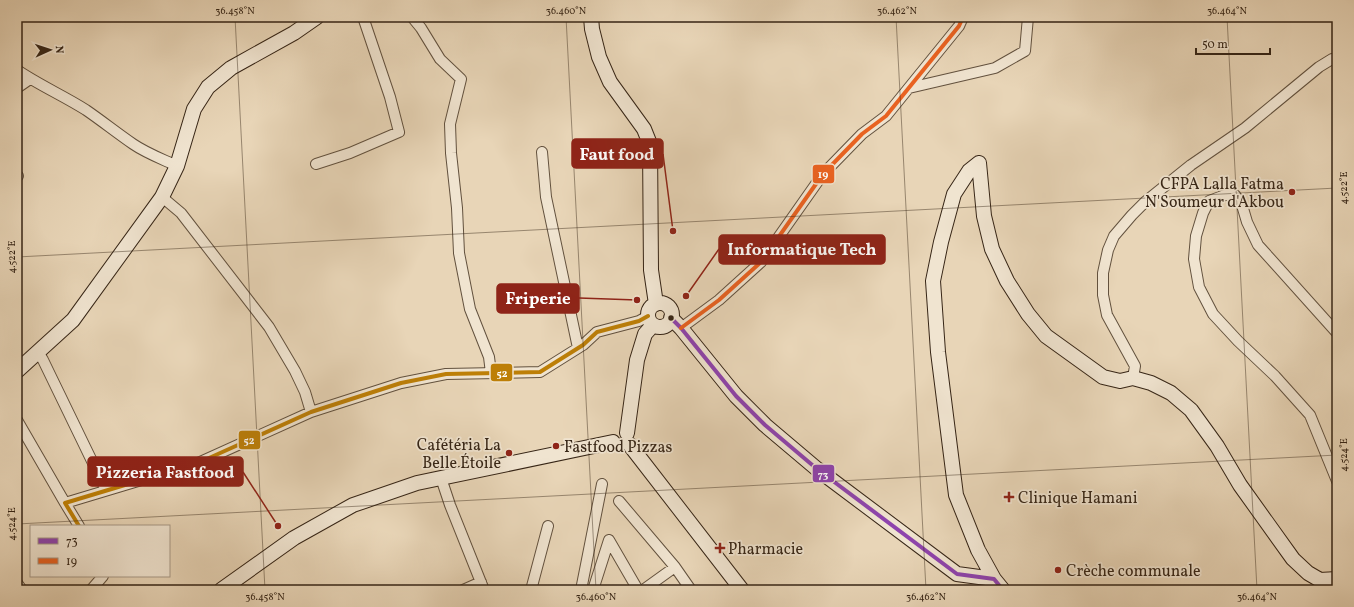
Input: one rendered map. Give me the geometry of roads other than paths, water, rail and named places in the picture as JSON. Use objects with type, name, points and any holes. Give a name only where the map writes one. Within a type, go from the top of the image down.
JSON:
[{"type":"street","points":[[17,371],[73,320],[162,197],[177,166],[194,109],[208,87],[231,68],[294,33],[317,17]]},
{"type":"street","points":[[316,164],[350,153],[399,132],[390,97],[363,17]]},
{"type":"street","points":[[412,17],[421,28],[440,59],[461,79],[450,124],[459,253],[470,309],[489,357],[491,373]]},
{"type":"street","points":[[591,17],[592,29],[599,57],[610,82],[644,129],[650,144],[651,270],[656,304]]},
{"type":"street","points":[[681,328],[719,300],[761,262],[824,174],[862,134],[886,116],[959,26],[963,17]]},
{"type":"street","points":[[909,88],[995,68],[1025,51],[1028,17]]},
{"type":"street","points":[[1133,378],[1135,366],[1108,315],[1103,295],[1103,273],[1108,250],[1114,236],[1145,202],[1191,166],[1244,128],[1318,67],[1332,60],[1337,60]]},
{"type":"street","points":[[17,70],[30,79],[85,109],[155,157],[177,166]]},
{"type":"street","points":[[17,88],[30,79]]},
{"type":"street","points":[[542,152],[546,197],[578,348]]},
{"type":"street","points":[[1003,590],[994,579],[978,550],[956,495],[938,352],[933,281],[941,242],[954,194],[969,171],[979,163],[984,216],[992,249],[1007,281],[1028,314],[1046,336],[1103,377],[1120,381],[1133,378],[1151,383],[1171,393],[1191,410],[1217,446],[1252,503],[1293,560],[1308,573],[1320,580],[1337,579]]},
{"type":"street","points":[[1337,333],[1258,245],[1247,222],[1242,205],[1236,195],[1225,194],[1210,201],[1203,213],[1196,236],[1194,259],[1199,287],[1213,314],[1238,341],[1275,376],[1310,415],[1337,481]]},
{"type":"street","points":[[162,197],[181,213],[269,327],[295,371],[305,392],[311,412]]},
{"type":"street","points":[[221,590],[294,538],[353,505],[417,483],[613,442],[619,449],[626,448],[637,360],[650,320],[650,309],[656,304],[666,305],[671,312],[672,318],[736,396],[765,425],[817,469],[957,574],[994,579]]},
{"type":"street","points":[[65,503],[198,463],[311,412],[401,383],[446,374],[540,372],[583,345],[597,332],[639,321],[650,320],[658,327],[665,326],[672,318]]},
{"type":"street","points":[[38,352],[106,490]]},
{"type":"street","points":[[17,420],[78,525]]},
{"type":"street","points":[[628,439],[742,590]]},
{"type":"street","points":[[441,478],[450,505],[483,586],[463,590]]},
{"type":"street","points":[[582,590],[602,484]]},
{"type":"street","points":[[619,501],[675,567],[691,590]]},
{"type":"street","points":[[531,590],[548,526]]},
{"type":"street","points":[[593,590],[608,540],[638,590]]},
{"type":"street","points":[[643,590],[675,567]]},
{"type":"street","points":[[91,590],[102,577]]},
{"type":"street","points":[[17,583],[22,590]]},
{"type":"place","name":"CFPA Lalla Fatma N'Soumeur d'Akbou","points":[[1292,192]]},
{"type":"place","name":"Faut food","points":[[673,231]]},
{"type":"place","name":"Informatique Tech","points":[[686,296]]},
{"type":"place","name":"Friperie","points":[[637,300]]},
{"type":"place","name":"Fastfood Pizzas","points":[[556,446]]},
{"type":"place","name":"Cafétéria La Belle Étoile","points":[[509,453]]},
{"type":"place","name":"Clinique Hamani","points":[[1009,497]]},
{"type":"place","name":"Pizzeria Fastfood","points":[[278,526]]},
{"type":"place","name":"Pharmacie","points":[[720,548]]},
{"type":"place","name":"Crèche communale","points":[[1058,570]]}]
